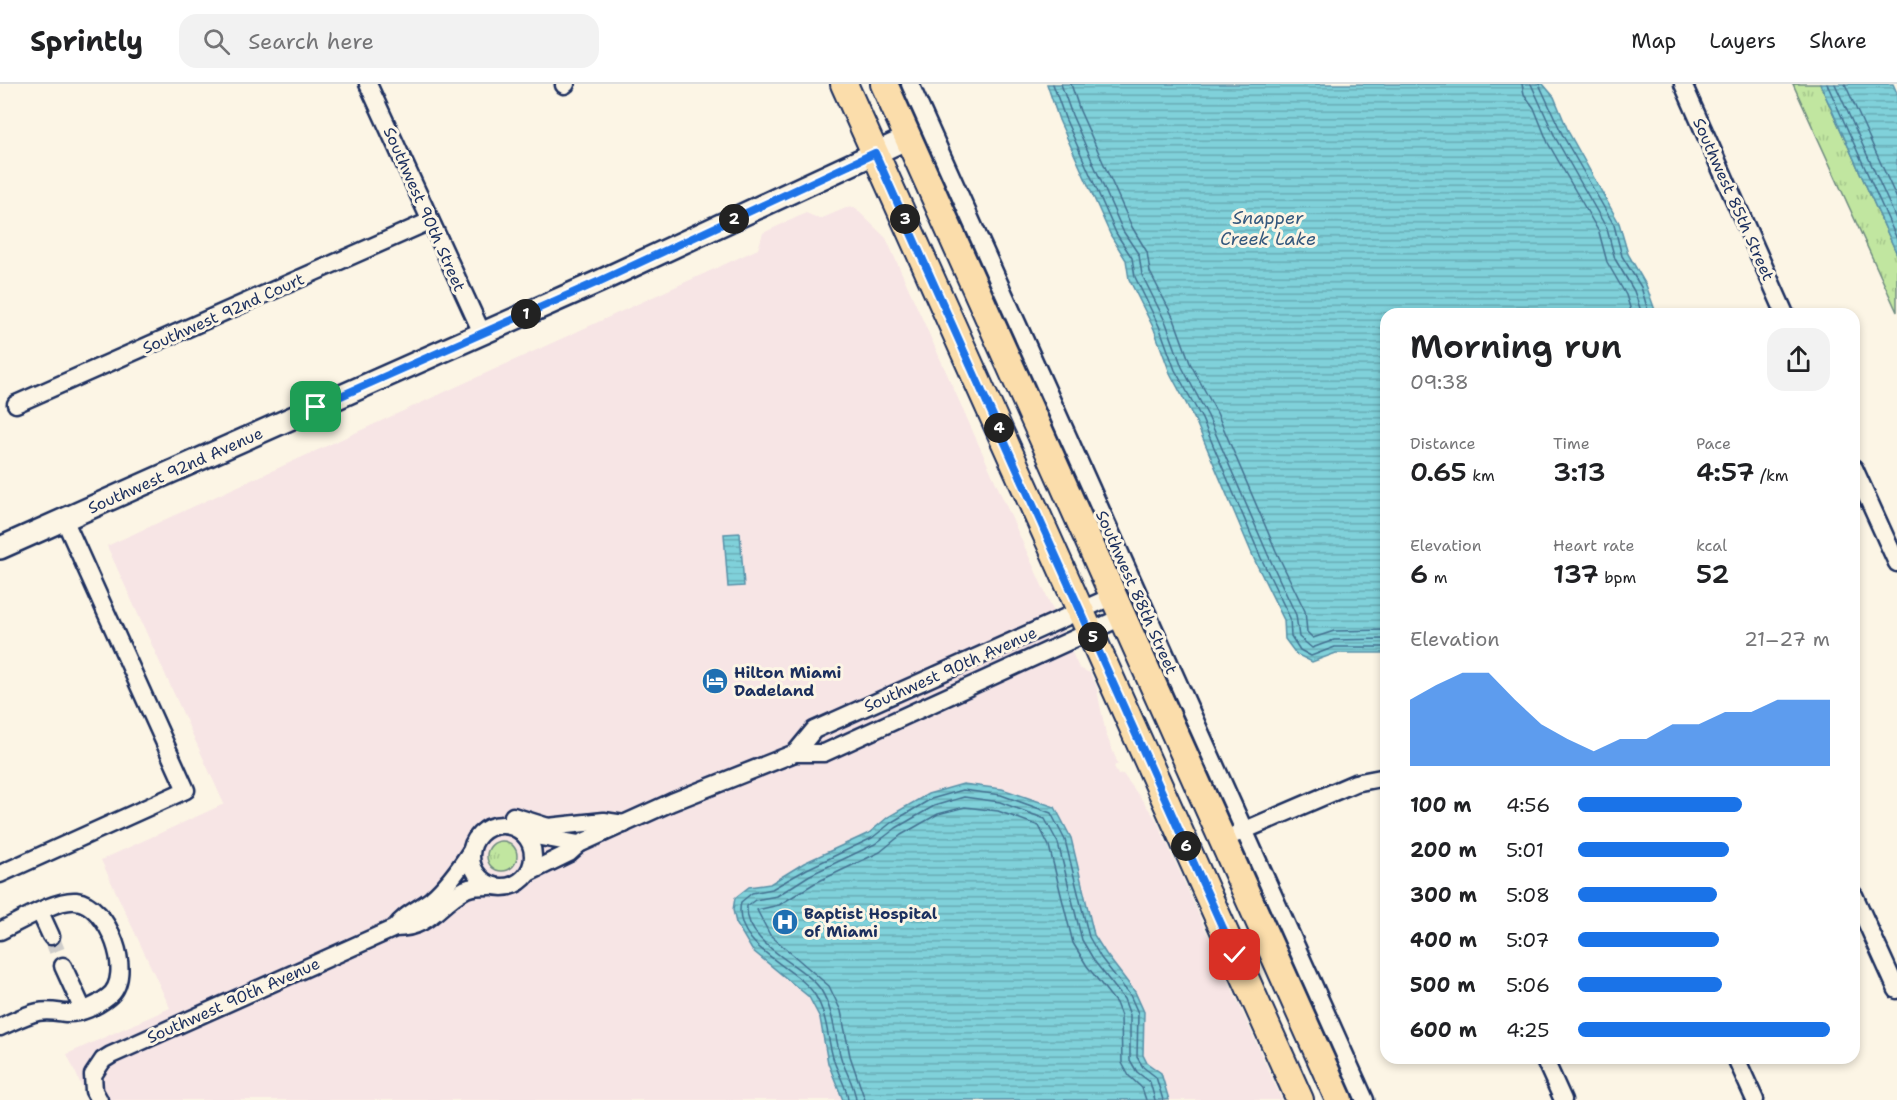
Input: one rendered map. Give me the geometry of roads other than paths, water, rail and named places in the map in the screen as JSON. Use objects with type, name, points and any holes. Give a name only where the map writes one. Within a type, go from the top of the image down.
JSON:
[{"type":"main road","points":[[844,84],[1300,1100]]},
{"type":"main road","name":"Southwest 88th Street","points":[[884,84],[1118,607],[1234,835],[1339,1100]]},
{"type":"main road","points":[[1202,882],[1209,860],[1234,835]]},
{"type":"street","name":"Southwest 90th Street","points":[[368,84],[482,333]]},
{"type":"street","name":"Southwest 88th Street","points":[[910,84],[1234,835],[1365,1100]]},
{"type":"street","name":"Southwest 85th Street","points":[[1683,84],[1782,308]]},
{"type":"street","name":"Southwest 92nd Avenue","points":[[0,548],[482,333],[908,138]]},
{"type":"street","name":"Southwest 92nd Court","points":[[16,404],[430,221]]},
{"type":"street","points":[[1860,481],[1897,563]]},
{"type":"street","points":[[0,874],[186,790],[64,519]]},
{"type":"street","name":"Southwest 90th Avenue","points":[[795,753],[814,730],[1118,607]]},
{"type":"street","name":"Southwest 90th Avenue","points":[[530,872],[569,853],[579,844],[795,753],[824,753],[1085,621],[1118,607]]},
{"type":"street","points":[[1234,835],[1355,783],[1380,778]]},
{"type":"street","name":"Southwest 90th Avenue","points":[[513,816],[548,827],[604,821],[625,824]]},
{"type":"street","points":[[524,834],[534,856],[530,872],[519,883],[510,887],[490,886],[474,872],[471,851],[478,836],[491,827],[507,825],[524,834],[579,844]]},
{"type":"street","name":"Southwest 90th Avenue","points":[[395,928],[404,915],[424,904],[444,887],[471,851]]},
{"type":"street","name":"Southwest 90th Avenue","points":[[97,1096],[93,1075],[103,1060],[111,1055],[395,928],[409,928],[420,923],[465,889],[490,886]]},
{"type":"street","points":[[0,931],[66,901],[81,902],[98,913],[110,933],[119,961],[120,979],[113,993],[107,998],[82,1010],[72,1013],[37,1012],[0,1027]]},
{"type":"street","points":[[1860,908],[1897,990]]},
{"type":"street","points":[[40,912],[51,936]]},
{"type":"street","points":[[63,966],[82,1010]]},
{"type":"street","points":[[1547,1064],[1563,1100]]},
{"type":"street","points":[[1739,1064],[1755,1100]]},
{"type":"water","name":"Snapper Creek Lake","points":[[1047,84],[1543,84],[1554,97],[1569,133],[1619,223],[1628,254],[1646,285],[1654,308],[1380,308],[1380,653],[1336,653],[1312,662],[1296,654],[1285,639],[1284,620],[1255,561],[1196,422],[1170,373],[1154,329],[1129,279],[1126,260],[1111,236],[1059,120]]},
{"type":"water","points":[[1820,84],[1893,84],[1897,93],[1897,254]]},
{"type":"water","points":[[740,533],[744,586],[728,587],[724,534]]},
{"type":"water","points":[[963,784],[1002,789],[1055,807],[1071,838],[1094,935],[1135,992],[1144,1012],[1143,1055],[1147,1063],[1161,1073],[1169,1100],[843,1100],[828,1063],[820,1018],[809,997],[752,950],[736,923],[733,910],[735,898],[749,887],[770,884],[804,863],[869,833],[888,817],[928,794]]},
{"type":"tunnel","points":[[51,936],[63,966]]},
{"type":"place","name":"Hilton Miami Dadeland","points":[[715,681]]},
{"type":"place","name":"Baptist Hospital of Miami","points":[[785,922]]}]
